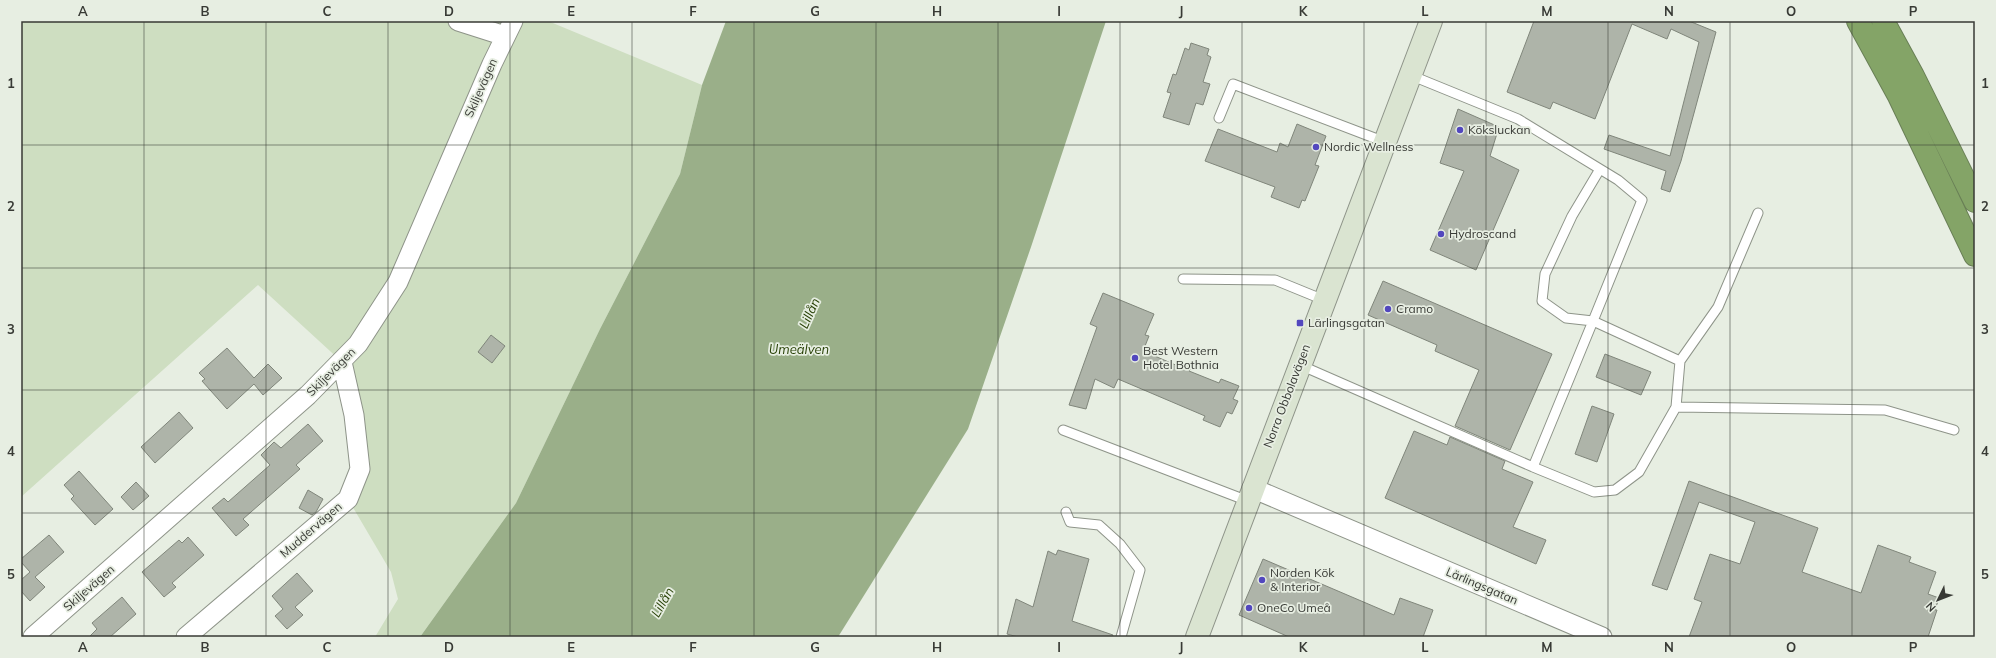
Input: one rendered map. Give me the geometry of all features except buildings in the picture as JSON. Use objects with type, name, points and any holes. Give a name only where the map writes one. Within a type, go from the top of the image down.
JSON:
[{"type":"highway","points":[[1858,21],[1910,118],[1975,254]]},
{"type":"highway","points":[[1883,21],[1913,76],[1975,201]]},
{"type":"street","points":[[458,21],[509,28]]},
{"type":"street","name":"Norra Obbolavägen","points":[[1197,637],[1299,364],[1431,21]]},
{"type":"street","name":"Skiljevägen","points":[[33,637],[308,395],[358,344],[398,282],[509,28]]},
{"type":"street","name":"Muddervägen","points":[[186,637],[348,499],[360,469],[354,415],[342,362]]},
{"type":"street","name":"Lärlingsgatan","points":[[1250,495],[1602,637]]},
{"type":"lane","points":[[1410,75],[1518,119],[1600,168],[1618,180],[1642,200],[1534,467]]},
{"type":"lane","points":[[1219,118],[1233,84],[1384,142]]},
{"type":"lane","points":[[1600,168],[1572,216],[1545,274],[1542,301],[1566,318],[1593,321],[1680,361]]},
{"type":"lane","points":[[1299,364],[1594,492],[1615,490],[1640,472],[1676,407],[1680,361],[1718,307],[1758,213]]},
{"type":"lane","points":[[1183,278],[1275,280],[1324,300]]},
{"type":"lane","points":[[1676,407],[1885,410],[1954,430]]},
{"type":"lane","name":"Lärlingsgatan","points":[[1063,430],[1250,495]]},
{"type":"lane","points":[[1066,512],[1070,522],[1099,525],[1120,544],[1140,570],[1121,637]]},
{"type":"shaded area","points":[[21,21],[458,21],[478,28],[493,21],[548,21],[702,85],[680,174],[600,329],[516,503],[420,637],[375,637],[398,599],[391,572],[348,499],[360,469],[342,362],[258,285],[21,497]]},
{"type":"water","name":"Umeälven","points":[[726,21],[1106,21],[1031,247],[968,429],[838,637],[420,637],[516,503],[600,329],[680,174],[702,85]]},
{"type":"place","name":"Köksluckan","points":[[1460,130]]},
{"type":"place","name":"Nordic Wellness","points":[[1316,147]]},
{"type":"place","name":"Hydroscand","points":[[1441,234]]},
{"type":"place","name":"Cramo","points":[[1388,309]]},
{"type":"place","name":"Lärlingsgatan","points":[[1300,323]]},
{"type":"place","name":"Best Western Hotel Bothnia","points":[[1135,358]]},
{"type":"place","name":"Norden Kök & Interior","points":[[1262,580]]},
{"type":"place","name":"OneCo Umeå","points":[[1249,608]]},
{"type":"water label","name":"Lillån","points":[[809,313]]},
{"type":"water label","name":"Lillån","points":[[662,602]]}]
